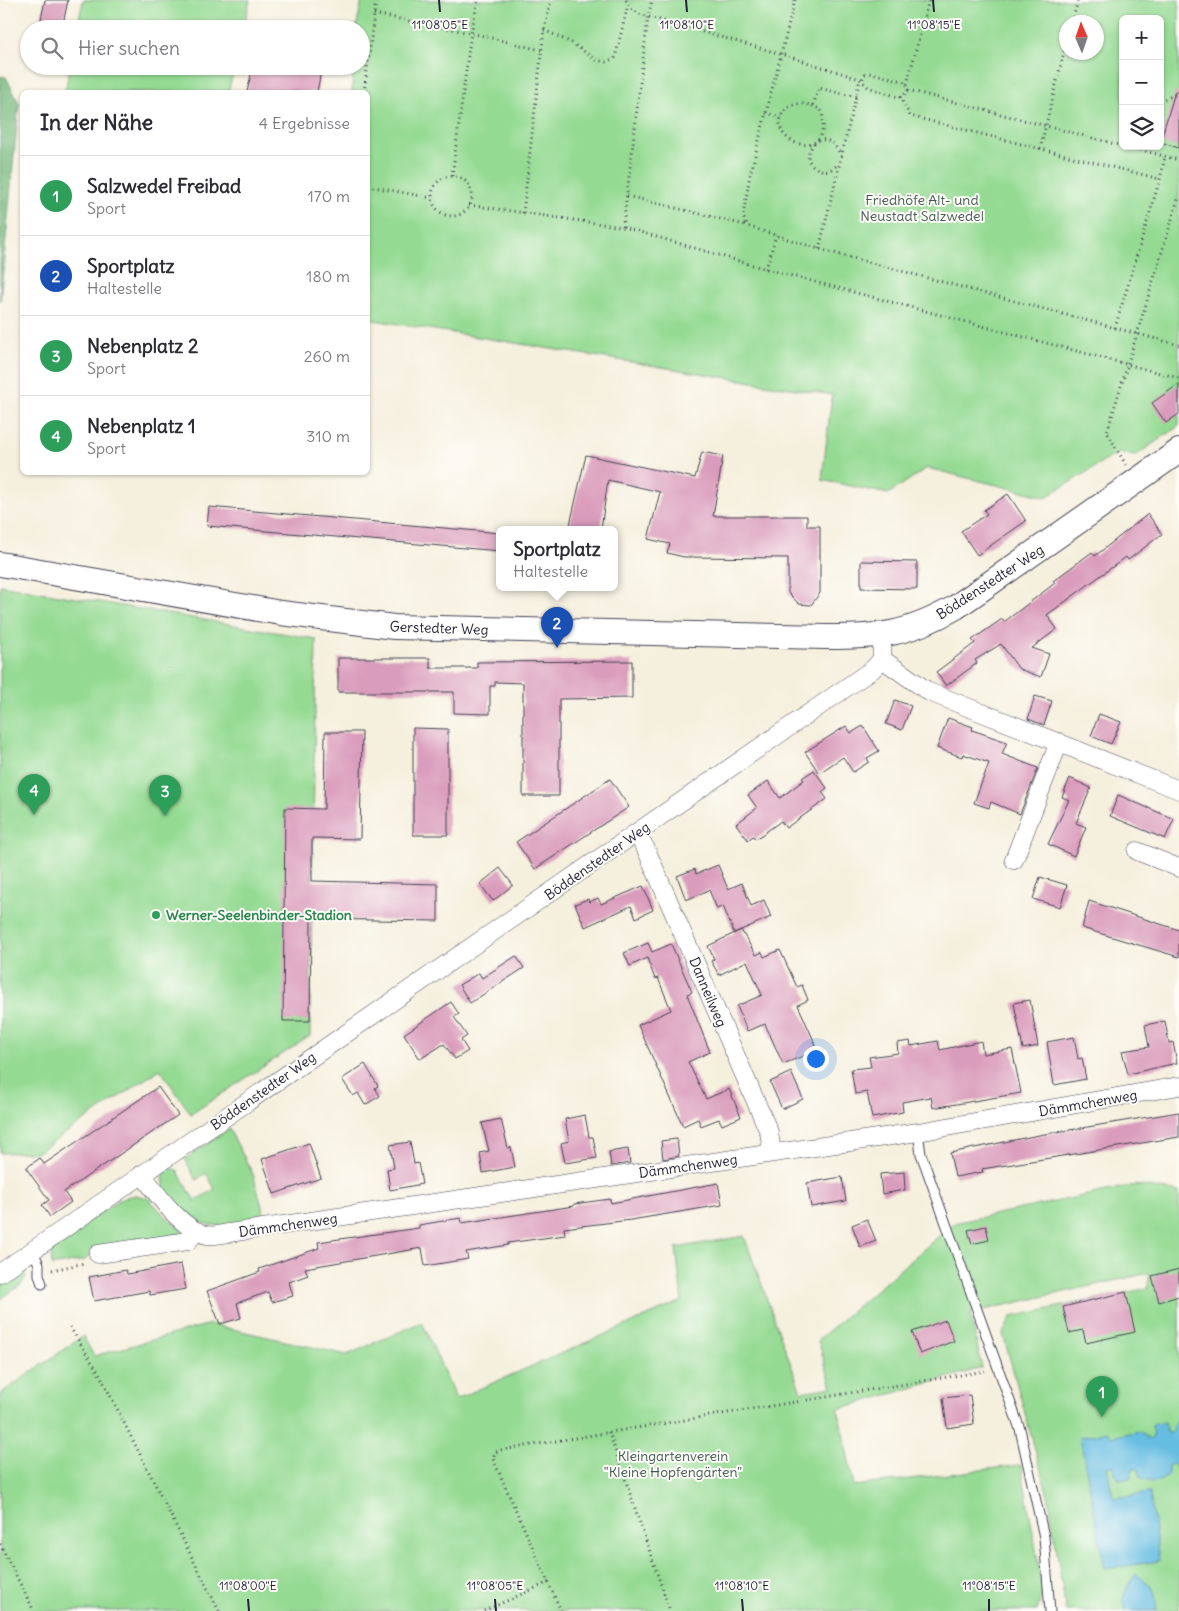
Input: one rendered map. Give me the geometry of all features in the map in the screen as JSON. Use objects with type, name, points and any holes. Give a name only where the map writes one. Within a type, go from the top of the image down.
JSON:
[{"type":"street","name":"Böddenstedter Weg","points":[[882,636],[920,625],[956,607],[1179,451]]},
{"type":"street","name":"Gerstedter Weg","points":[[0,564],[281,613],[394,627],[816,637],[882,636]]},
{"type":"street","points":[[882,636],[882,659],[929,692],[1179,790]]},
{"type":"street","name":"Böddenstedter Weg","points":[[0,1273],[850,686],[873,669],[882,659]]},
{"type":"street","points":[[1014,860],[1059,742]]},
{"type":"street","name":"Danneilweg","points":[[637,834],[646,848],[769,1132],[772,1153]]},
{"type":"street","points":[[1137,851],[1179,868]]},
{"type":"street","name":"Dämmchenweg","points":[[197,1232],[208,1235],[260,1229],[918,1132],[1179,1086]]},
{"type":"street","points":[[98,1254],[188,1241],[197,1232],[165,1206],[142,1174]]},
{"type":"lane","points":[[918,1132],[922,1154],[1020,1429],[1044,1537],[1050,1611]]},
{"type":"lane","points":[[32,1250],[39,1264],[41,1279]]},
{"type":"path","points":[[370,45],[376,0]]},
{"type":"path","points":[[452,176],[471,33],[478,0]]},
{"type":"path","points":[[523,213],[541,50],[551,0]]},
{"type":"path","points":[[626,0],[628,5],[634,10],[648,17],[781,54],[861,80],[868,87],[900,97],[906,94],[908,90],[907,84],[929,0]]},
{"type":"path","points":[[623,227],[648,17],[652,0]]},
{"type":"path","points":[[747,226],[743,220],[743,213],[750,175],[795,0]]},
{"type":"path","points":[[1074,15],[1078,0]]},
{"type":"path","points":[[544,30],[572,43],[596,60],[606,62],[615,58],[617,53],[628,5]]},
{"type":"path","points":[[374,14],[471,33],[541,50]]},
{"type":"path","points":[[1040,149],[1062,60]]},
{"type":"path","points":[[819,249],[861,80],[865,74],[871,72],[903,81],[907,84]]},
{"type":"path","points":[[364,90],[366,75]]},
{"type":"path","points":[[813,105],[819,88],[856,97]]},
{"type":"path","points":[[908,90],[1119,145]]},
{"type":"path","points":[[1164,99],[1179,93]]},
{"type":"path","points":[[900,97],[910,116],[1160,179]]},
{"type":"path","points":[[813,105],[794,104],[787,108],[781,117],[780,128],[789,140],[800,144],[810,144],[816,141],[832,142],[838,148],[841,156],[838,165],[834,168],[824,170],[814,167],[808,158],[809,150],[816,141],[823,129],[821,110],[813,105]]},
{"type":"path","points":[[766,113],[781,117]]},
{"type":"path","points":[[1142,150],[1179,160]]},
{"type":"path","points":[[1115,328],[1165,157]]},
{"type":"path","points":[[452,176],[458,177],[469,185],[471,192],[470,205],[460,214],[448,215],[437,210],[432,198],[432,192],[439,180],[452,176]]},
{"type":"path","points":[[370,186],[432,198]]},
{"type":"path","points":[[627,196],[747,226],[819,249],[1179,345]]},
{"type":"path","points":[[1128,467],[1107,432],[1179,196]]},
{"type":"path","points":[[470,205],[623,227],[766,269],[1179,378]]},
{"type":"path","points":[[766,269],[776,235]]},
{"type":"path","points":[[41,1279],[54,1269],[89,1262],[98,1254]]},
{"type":"path","points":[[70,1328],[100,1374],[219,1611]]},
{"type":"path","points":[[561,1611],[493,1459],[493,1455],[501,1450],[998,1369]]},
{"type":"path","points":[[609,1432],[670,1611]]},
{"type":"path","points":[[0,1544],[34,1611]]},
{"type":"path","points":[[484,1611],[549,1582]]},
{"type":"green space","points":[[83,0],[250,0],[245,20],[79,20]]},
{"type":"green space","name":"Friedhöfe Alt- und Neustadt Salzwedel","points":[[362,0],[1179,0],[1179,426],[1135,456],[1118,453],[1046,497],[927,468],[888,494],[822,480],[832,395],[370,319],[370,90],[352,90],[353,75],[370,75],[370,20],[358,20]]},
{"type":"green space","points":[[68,75],[233,75],[229,90],[65,90]]},
{"type":"green space","points":[[0,76],[6,77],[19,103],[0,301]]},
{"type":"green space","name":"Werner-Seelenbinder-Stadion","points":[[0,585],[316,639],[310,1036],[191,1114],[160,1069],[38,1152],[0,1153]]},
{"type":"green space","points":[[229,1129],[253,1174],[266,1221],[223,1226],[203,1223],[192,1220],[179,1212],[165,1197],[163,1173],[170,1168],[177,1170],[195,1201],[215,1189],[206,1173],[196,1180],[185,1159]]},
{"type":"green space","name":"Kleingartenverein \"Kleine Hopfengärten\"","points":[[1135,1185],[1179,1192],[1179,1611],[1066,1611],[1049,1500],[1003,1334],[1011,1317],[1148,1288],[1149,1273],[970,1313],[982,1368],[838,1409],[854,1486],[1021,1465],[1043,1589],[1037,1611],[0,1611],[0,1394],[83,1336],[94,1356],[210,1324],[347,1355],[422,1322],[456,1399],[682,1301],[676,1248],[744,1236],[801,1392],[832,1387],[818,1340],[954,1223]]},
{"type":"green space","points":[[135,1195],[148,1198],[181,1229],[181,1234],[95,1251],[85,1260],[52,1266],[51,1254],[56,1244],[122,1198]]},
{"type":"green space","points":[[22,1268],[26,1276],[22,1284],[0,1300],[0,1285]]},
{"type":"water","points":[[1179,1419],[1179,1472],[1173,1463],[1168,1466],[1168,1475],[1161,1480],[1151,1481],[1140,1477],[1139,1470],[1133,1468],[1130,1478],[1120,1480],[1114,1474],[1114,1466],[1107,1466],[1113,1498],[1150,1493],[1159,1561],[1105,1569],[1080,1437],[1107,1432],[1112,1437],[1139,1431],[1150,1440],[1153,1437],[1152,1425],[1165,1422],[1167,1433],[1172,1433],[1175,1422]]},
{"type":"water","points":[[1136,1574],[1152,1589],[1156,1598],[1156,1611],[1126,1611],[1124,1596],[1127,1587]]},
{"type":"building","points":[[45,0],[68,0],[64,20],[41,20]]},
{"type":"building","points":[[251,75],[320,75],[317,90],[247,90]]},
{"type":"building","points":[[1175,92],[1179,92],[1179,148],[1164,143],[1164,129]]},
{"type":"building","points":[[1179,384],[1179,414],[1166,423],[1152,403]]},
{"type":"building","points":[[702,452],[723,456],[713,516],[807,516],[807,526],[820,526],[820,593],[811,605],[799,604],[788,593],[788,558],[684,557],[667,553],[670,544],[648,539],[660,492],[608,480],[601,526],[570,526],[586,455],[695,478]]},
{"type":"building","points":[[1008,494],[1026,521],[977,555],[961,531],[987,514],[984,510]]},
{"type":"building","points":[[209,507],[496,533],[496,551],[207,526]]},
{"type":"building","points":[[1148,514],[1162,534],[1128,560],[1126,557],[1047,615],[1057,629],[1032,648],[1049,654],[1041,677],[1019,669],[1001,644],[975,660],[977,663],[946,686],[936,672],[975,643],[972,640],[1002,619],[1004,622],[1055,583],[1053,581],[1092,552],[1095,556]]},
{"type":"building","points":[[861,561],[917,562],[917,589],[861,588]]},
{"type":"building","points":[[338,658],[430,658],[430,668],[477,668],[477,662],[632,661],[632,698],[559,699],[559,796],[523,796],[523,683],[495,682],[495,686],[490,686],[490,714],[454,713],[454,692],[338,692]]},
{"type":"building","points":[[1035,696],[1052,701],[1044,725],[1028,719]]},
{"type":"building","points":[[895,700],[911,706],[902,730],[886,724]]},
{"type":"building","points":[[1099,714],[1121,722],[1111,744],[1091,736]]},
{"type":"building","points":[[948,718],[973,727],[972,730],[1007,742],[1002,754],[1038,768],[1020,814],[991,802],[989,808],[974,803],[989,763],[963,754],[962,757],[937,748]]},
{"type":"building","points":[[846,726],[851,733],[863,726],[879,751],[867,758],[869,762],[853,772],[843,757],[819,773],[805,752]]},
{"type":"building","points":[[413,728],[448,729],[448,835],[413,835]]},
{"type":"building","points":[[325,732],[362,732],[360,839],[312,838],[312,881],[438,884],[438,921],[311,919],[310,1021],[283,1021],[285,808],[324,809]]},
{"type":"building","points":[[814,770],[827,788],[822,792],[827,799],[786,828],[781,821],[756,839],[753,836],[748,840],[736,824],[757,808],[748,795],[768,781],[780,798]]},
{"type":"building","points":[[1070,778],[1091,788],[1076,823],[1086,827],[1074,856],[1048,844],[1069,800],[1062,797]]},
{"type":"building","points":[[610,779],[629,807],[535,869],[516,842]]},
{"type":"building","points":[[1118,795],[1174,819],[1165,839],[1110,816]]},
{"type":"building","points":[[718,865],[728,889],[742,883],[751,906],[764,900],[771,917],[734,933],[723,906],[717,909],[709,890],[686,900],[677,876],[695,869],[696,874]]},
{"type":"building","points":[[500,868],[513,885],[493,901],[480,884]]},
{"type":"building","points":[[1040,877],[1067,885],[1060,907],[1033,899]]},
{"type":"building","points":[[643,886],[653,910],[636,918],[631,906],[585,927],[575,904],[588,899],[589,902],[598,898],[601,904]]},
{"type":"building","points":[[1089,901],[1179,930],[1179,957],[1082,928]]},
{"type":"building","points":[[741,930],[756,955],[762,952],[764,957],[780,950],[797,987],[802,985],[808,1000],[798,1005],[818,1050],[783,1064],[765,1024],[747,1031],[737,1006],[762,995],[747,961],[719,975],[711,961],[714,959],[708,946]]},
{"type":"building","points":[[648,943],[652,952],[671,944],[692,992],[687,994],[710,1052],[688,1062],[706,1099],[729,1089],[741,1117],[722,1125],[719,1119],[701,1126],[698,1119],[683,1126],[638,1025],[671,1010],[658,978],[655,979],[647,958],[630,966],[624,953]]},
{"type":"building","points":[[516,956],[524,968],[470,1003],[459,985],[479,973],[482,978]]},
{"type":"building","points":[[1030,1000],[1038,1046],[1023,1049],[1014,1003]]},
{"type":"building","points":[[451,1002],[459,1014],[454,1017],[467,1036],[461,1040],[468,1051],[455,1059],[444,1044],[420,1059],[404,1034]]},
{"type":"building","points":[[1165,1021],[1169,1043],[1173,1042],[1177,1063],[1128,1074],[1122,1051],[1149,1047],[1145,1025]]},
{"type":"building","points":[[1074,1037],[1078,1059],[1082,1058],[1086,1079],[1054,1085],[1047,1042]]},
{"type":"building","points":[[910,1041],[911,1046],[938,1041],[940,1050],[981,1041],[983,1054],[1012,1049],[1021,1093],[933,1108],[931,1097],[902,1102],[903,1112],[872,1118],[867,1092],[855,1094],[851,1069],[871,1067],[869,1057],[898,1053],[897,1043]]},
{"type":"building","points":[[365,1064],[378,1086],[375,1088],[380,1096],[365,1105],[358,1093],[353,1096],[342,1079]]},
{"type":"building","points":[[791,1072],[803,1099],[782,1109],[770,1082]]},
{"type":"building","points":[[158,1087],[178,1115],[64,1192],[71,1202],[50,1217],[42,1205],[49,1200],[26,1168],[40,1158],[44,1164]]},
{"type":"building","points":[[1179,1112],[1179,1137],[982,1169],[983,1172],[955,1177],[950,1153],[1039,1135]]},
{"type":"building","points":[[585,1115],[589,1137],[593,1137],[597,1158],[565,1163],[561,1143],[569,1141],[565,1119]]},
{"type":"building","points":[[501,1119],[508,1148],[511,1147],[515,1167],[483,1173],[480,1153],[489,1151],[482,1123]]},
{"type":"building","points":[[677,1139],[679,1156],[663,1159],[661,1141]]},
{"type":"building","points":[[410,1142],[414,1164],[418,1163],[422,1184],[390,1190],[387,1169],[394,1168],[390,1145]]},
{"type":"building","points":[[309,1143],[321,1178],[274,1194],[262,1159]]},
{"type":"building","points":[[628,1149],[630,1163],[611,1166],[609,1152]]},
{"type":"building","points":[[904,1172],[905,1190],[882,1194],[880,1174]]},
{"type":"building","points":[[842,1177],[846,1201],[811,1207],[807,1183]]},
{"type":"building","points":[[718,1183],[722,1205],[631,1220],[564,1228],[565,1235],[508,1243],[508,1245],[466,1252],[468,1259],[425,1266],[422,1248],[305,1268],[308,1275],[289,1282],[293,1296],[272,1302],[268,1292],[237,1303],[241,1318],[220,1324],[207,1291],[260,1272],[259,1269],[319,1248],[318,1242],[419,1228],[419,1225],[461,1218],[462,1223],[610,1199],[611,1203]]},
{"type":"building","points":[[867,1219],[876,1241],[860,1247],[852,1225]]},
{"type":"building","points":[[986,1226],[989,1240],[972,1244],[968,1230]]},
{"type":"building","points":[[181,1264],[186,1289],[150,1295],[149,1291],[94,1301],[89,1277],[126,1270],[127,1274]]},
{"type":"building","points":[[1179,1269],[1179,1296],[1159,1302],[1152,1276]]},
{"type":"building","points":[[1126,1292],[1135,1332],[1086,1343],[1083,1330],[1069,1333],[1063,1307]]},
{"type":"building","points":[[946,1320],[954,1341],[920,1354],[912,1332]]},
{"type":"building","points":[[970,1395],[974,1424],[947,1428],[943,1398]]},
{"type":"place","name":"Sportplatz","points":[[557,648]]},
{"type":"place","name":"Nebenplatz 1","points":[[34,815]]},
{"type":"place","name":"Nebenplatz 2","points":[[165,816]]},
{"type":"place","name":"Werner-Seelenbinder-Stadion","points":[[156,915]]},
{"type":"place","name":"Salzwedel Freibad","points":[[1102,1417]]}]
